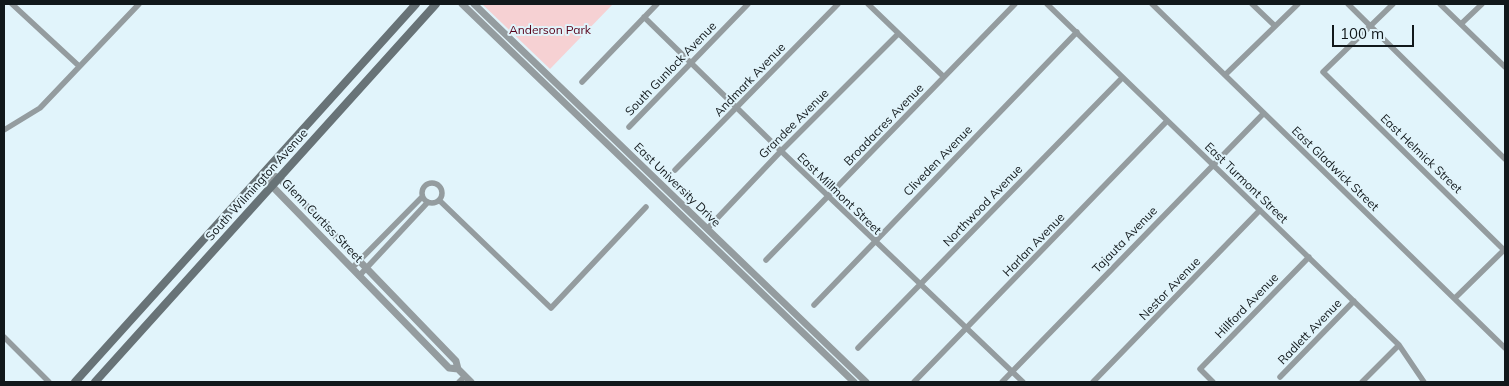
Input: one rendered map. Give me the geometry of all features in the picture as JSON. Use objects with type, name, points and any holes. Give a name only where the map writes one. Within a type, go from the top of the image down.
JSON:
[{"type":"main road","name":"South Wilmington Avenue","points":[[75,382],[416,4]]},
{"type":"main road","name":"South Wilmington Avenue","points":[[95,382],[436,4]]},
{"type":"street","points":[[12,4],[79,66]]},
{"type":"street","points":[[4,130],[40,108],[139,4]]},
{"type":"street","name":"East University Drive","points":[[462,4],[866,382]]},
{"type":"street","name":"East University Drive","points":[[474,4],[854,382]]},
{"type":"street","points":[[582,82],[657,4]]},
{"type":"street","name":"South Gunlock Avenue","points":[[629,127],[748,4]]},
{"type":"street","name":"Andmark Avenue","points":[[675,170],[838,4]]},
{"type":"street","points":[[868,4],[897,34],[944,77]]},
{"type":"street","name":"Broadacres Avenue","points":[[766,260],[1015,4]]},
{"type":"street","name":"East Turmont Street","points":[[1047,4],[1399,345],[1424,382]]},
{"type":"street","name":"East Gladwick Street","points":[[1152,4],[1505,348]]},
{"type":"street","points":[[1252,4],[1275,26]]},
{"type":"street","points":[[1225,75],[1298,4]]},
{"type":"street","points":[[1348,4],[1505,159]]},
{"type":"street","points":[[1370,26],[1393,4]]},
{"type":"street","points":[[1440,4],[1505,67]]},
{"type":"street","points":[[1461,24],[1482,4]]},
{"type":"street","name":"East Millmont Street","points":[[644,17],[966,330],[1023,382]]},
{"type":"street","name":"East Helmick Street","points":[[1370,26],[1323,72],[1505,251]]},
{"type":"street","name":"Cliveden Avenue","points":[[814,304],[1076,32]]},
{"type":"street","name":"Grandee Avenue","points":[[704,232],[897,34]]},
{"type":"street","name":"Northwood Avenue","points":[[858,348],[1122,78]]},
{"type":"street","name":"Tajauta Avenue","points":[[1002,382],[1263,114]]},
{"type":"street","name":"Harlan Avenue","points":[[914,382],[1167,121]]},
{"type":"street","name":"Glenn Curtiss Street","points":[[265,172],[279,178],[456,361],[458,369],[471,382]]},
{"type":"street","name":"Glenn Curtiss Street","points":[[265,172],[272,186],[449,368],[458,369]]},
{"type":"street","points":[[352,268],[422,197],[422,189],[432,183],[441,189],[438,200]]},
{"type":"street","points":[[422,197],[428,202]]},
{"type":"street","points":[[359,276],[428,202],[438,200]]},
{"type":"street","points":[[438,200],[550,308],[646,207]]},
{"type":"street","name":"Nestor Avenue","points":[[1093,382],[1260,210]]},
{"type":"street","points":[[1455,298],[1505,251]]},
{"type":"street","name":"Hillford Avenue","points":[[1213,382],[1200,369],[1309,257]]},
{"type":"street","name":"Radlett Avenue","points":[[1280,377],[1354,301]]},
{"type":"street","points":[[4,337],[49,382]]},
{"type":"street","points":[[1362,382],[1399,345]]},
{"type":"street","points":[[459,382],[465,376]]},
{"type":"street","points":[[1099,376],[1105,382]]},
{"type":"green space","name":"Anderson Park","points":[[482,4],[613,4],[550,69]]}]
